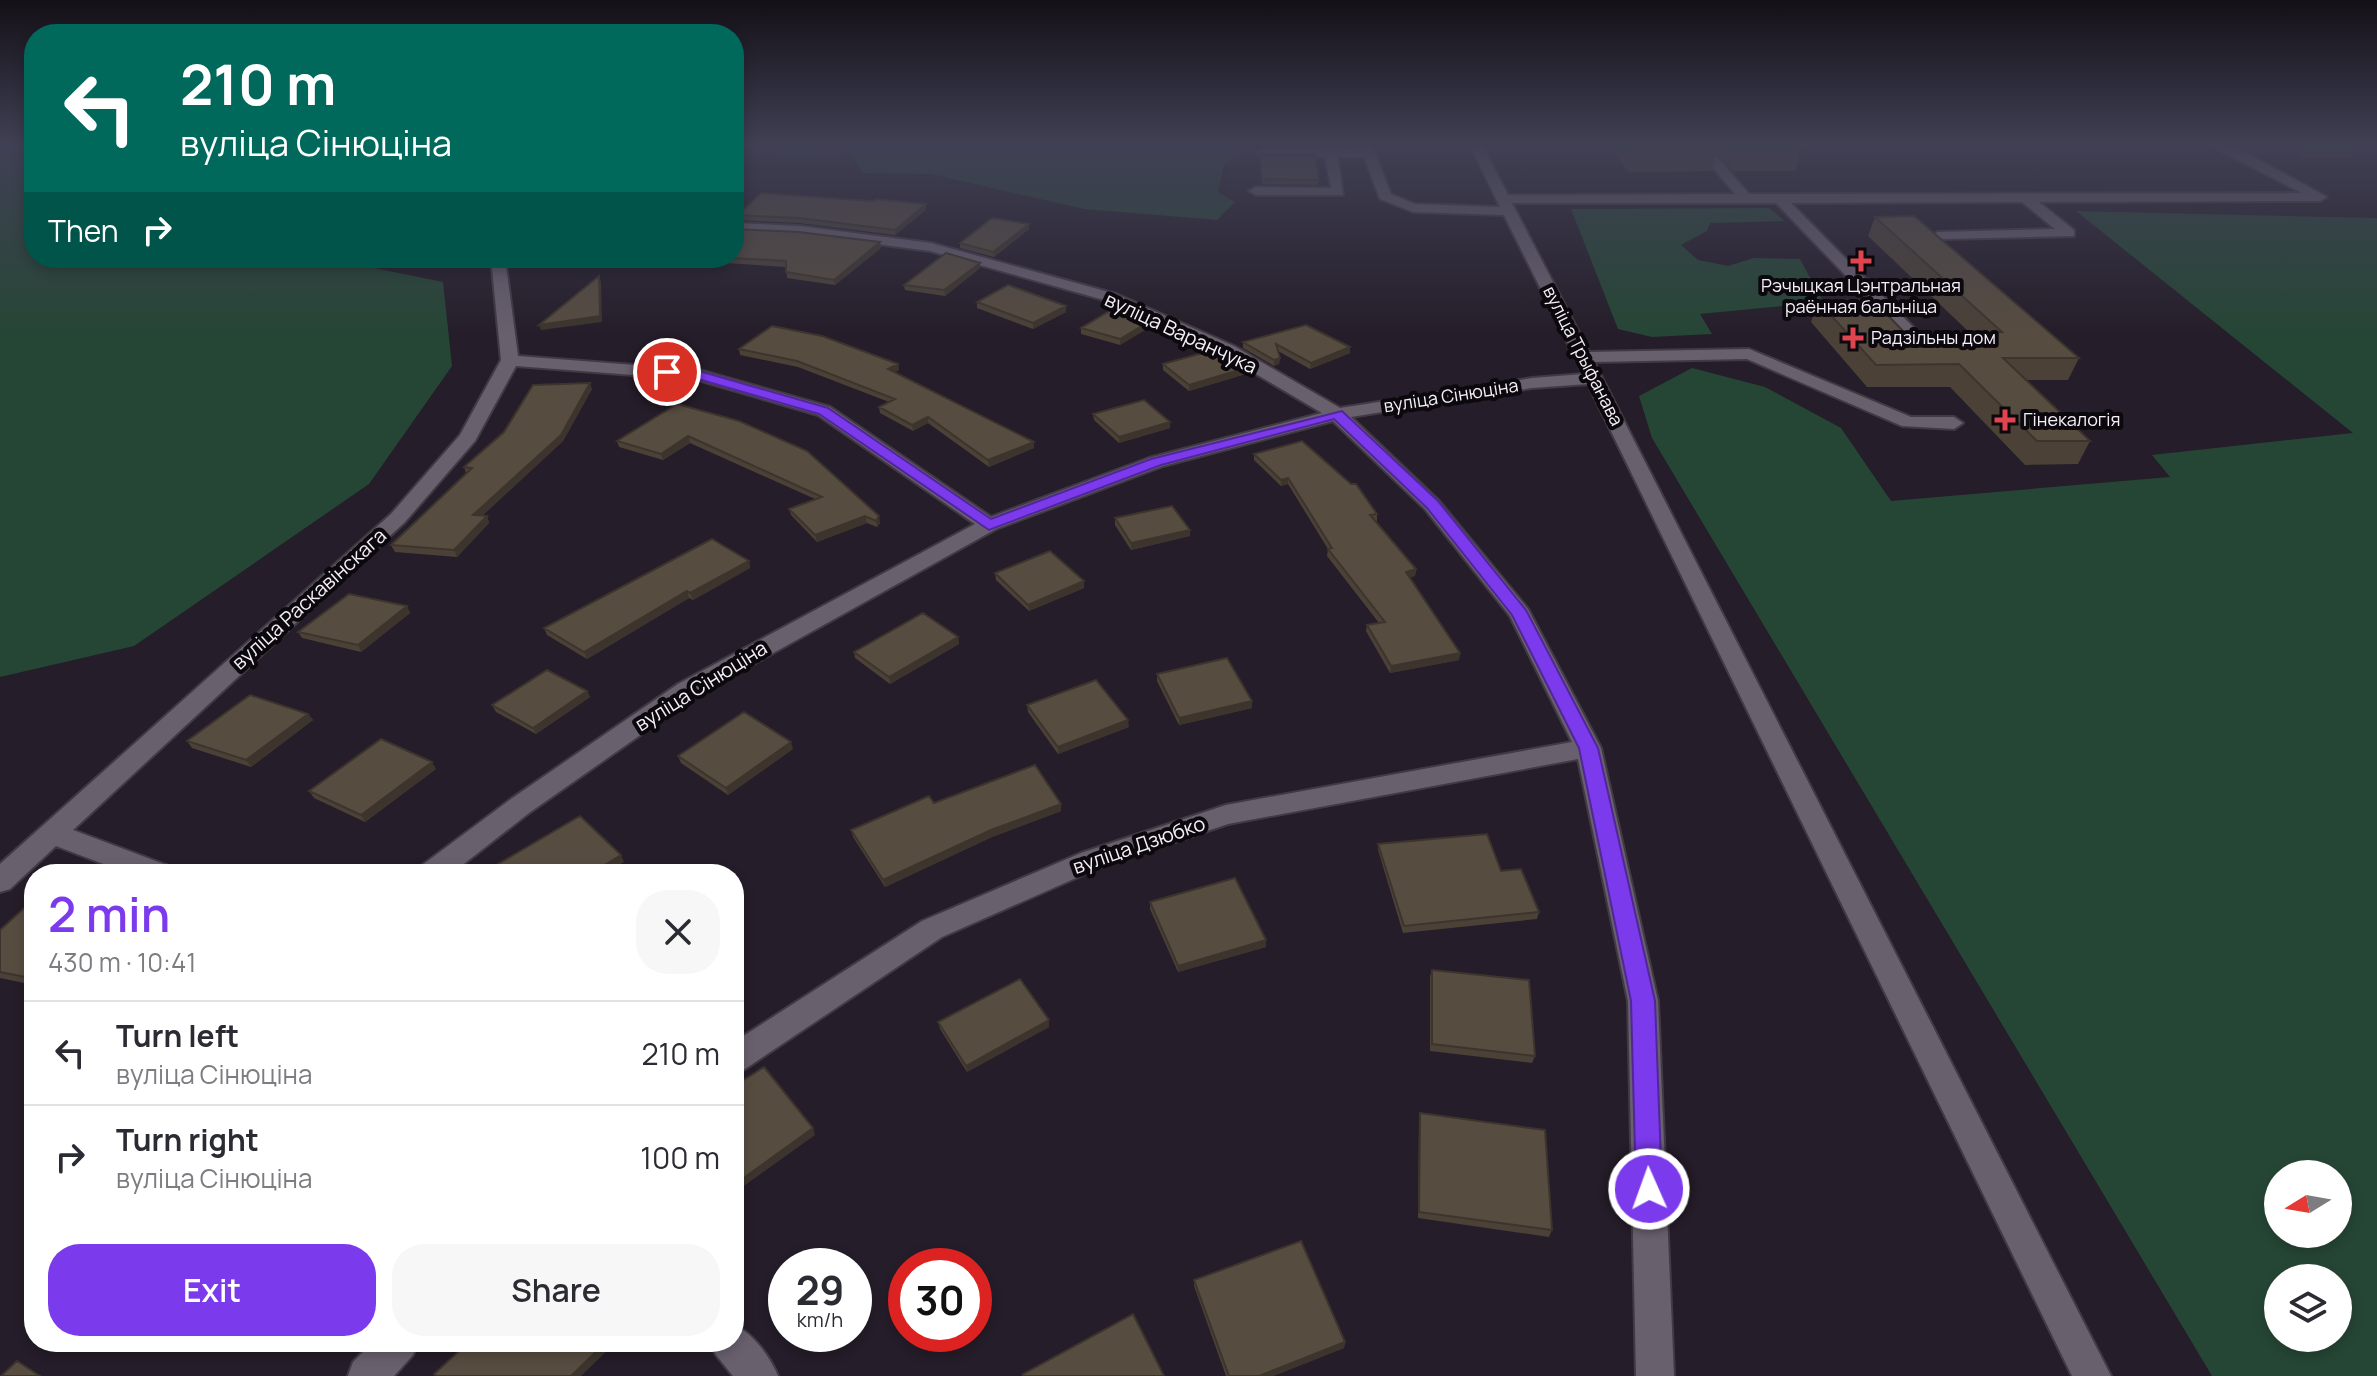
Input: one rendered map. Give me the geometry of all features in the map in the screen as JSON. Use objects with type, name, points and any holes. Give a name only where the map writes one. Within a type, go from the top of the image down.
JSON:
[{"type":"street","points":[[1411,207],[1438,207]]},
{"type":"street","name":"вуліца Трыфанава","points":[[1508,207],[2092,1376]]},
{"type":"street","points":[[1788,207],[1913,336]]},
{"type":"street","points":[[1942,235],[2069,233],[2037,207]]},
{"type":"street","name":"вуліца Варанчука","points":[[744,227],[800,230],[931,247],[1110,297],[1228,350],[1337,414],[1432,505],[1520,614],[1588,748],[1643,1001],[1655,1376]]},
{"type":"street","points":[[499,268],[510,360],[699,375],[824,411],[989,525]]},
{"type":"street","points":[[1584,357],[1749,354],[1908,422],[1954,423]]},
{"type":"street","name":"вуліца Раскавінскага","points":[[0,881],[398,518],[468,437],[510,360]]},
{"type":"street","name":"вуліца Сінюціна","points":[[444,864],[520,806],[687,690],[989,525],[1156,462],[1337,414],[1532,383],[1594,378]]},
{"type":"street","name":"вуліца Дзюбко","points":[[744,1052],[932,929],[1091,860],[1226,815],[1588,748]]},
{"type":"street","points":[[52,833],[133,864]]},
{"type":"street","points":[[367,1376],[390,1352]]},
{"type":"street","points":[[738,1352],[759,1376]]},
{"type":"green space","points":[[0,207],[24,207],[24,268],[374,268],[443,282],[452,366],[369,484],[134,646],[0,677]]},
{"type":"green space","points":[[1076,207],[1230,207],[1217,220]]},
{"type":"green space","points":[[1769,208],[1785,221],[1710,223],[1707,231],[1681,245],[1698,260],[1728,266],[1754,258],[1800,259],[1823,302],[1700,314],[1712,334],[1652,337],[1618,329],[1571,209]]},
{"type":"green space","points":[[2076,211],[2377,218],[2377,1376],[2212,1376],[1652,438],[1639,396],[1692,368],[1765,387],[1841,428],[1891,501],[2170,477],[2152,455],[2353,433]]},
{"type":"building","points":[[922,207],[895,230],[799,218],[744,215],[744,209]]},
{"type":"building","points":[[1914,216],[2079,358],[2003,358],[2090,441],[2037,441],[1959,364],[1876,365],[1818,301],[1873,300],[1905,333],[2002,332],[1875,217]]},
{"type":"building","points":[[992,218],[1029,224],[993,252],[960,243]]},
{"type":"building","points":[[744,229],[799,232],[880,242],[834,280],[786,272],[786,261],[744,259]]},
{"type":"building","points":[[946,253],[980,263],[944,290],[904,285]]},
{"type":"building","points":[[599,276],[600,316],[539,325]]},
{"type":"building","points":[[1008,285],[1066,306],[1033,323],[977,302]]},
{"type":"building","points":[[1113,309],[1150,321],[1120,339],[1081,328]]},
{"type":"building","points":[[1306,325],[1350,347],[1311,363],[1276,344],[1280,358],[1274,360],[1243,342]]},
{"type":"building","points":[[772,326],[822,336],[898,364],[888,369],[1034,442],[988,460],[928,417],[912,425],[879,407],[895,399],[797,361],[739,349]]},
{"type":"building","points":[[1217,349],[1249,367],[1189,385],[1163,364]]},
{"type":"building","points":[[590,383],[561,435],[473,515],[487,516],[454,550],[391,545],[472,468],[464,467],[504,432],[533,385]]},
{"type":"building","points":[[1144,400],[1170,422],[1119,437],[1093,414]]},
{"type":"building","points":[[677,404],[739,421],[807,451],[879,516],[876,521],[865,516],[815,535],[789,509],[822,497],[688,436],[661,454],[617,441]]},
{"type":"building","points":[[1302,441],[1351,484],[1356,484],[1377,514],[1370,515],[1416,569],[1406,572],[1460,653],[1391,666],[1367,625],[1385,622],[1328,549],[1332,548],[1288,478],[1281,480],[1254,454]]},
{"type":"building","points":[[1172,506],[1190,530],[1131,543],[1115,518]]},
{"type":"building","points":[[712,539],[749,561],[690,593],[687,591],[584,652],[544,628]]},
{"type":"building","points":[[1050,551],[1084,581],[1028,605],[995,573]]},
{"type":"building","points":[[349,594],[407,606],[358,645],[298,632]]},
{"type":"building","points":[[923,613],[958,637],[889,677],[854,652]]},
{"type":"building","points":[[1227,658],[1252,701],[1179,718],[1157,674]]},
{"type":"building","points":[[547,670],[587,691],[533,728],[492,705]]},
{"type":"building","points":[[1096,680],[1128,720],[1058,747],[1027,705]]},
{"type":"building","points":[[250,695],[308,714],[246,760],[187,741]]},
{"type":"building","points":[[744,712],[791,742],[726,788],[678,756]]},
{"type":"building","points":[[381,739],[432,762],[361,815],[309,791]]},
{"type":"building","points":[[1035,765],[1061,804],[991,830],[883,880],[851,830],[929,796],[934,803]]},
{"type":"building","points":[[580,816],[621,855],[606,864],[498,864]]},
{"type":"building","points":[[1487,834],[1501,871],[1521,869],[1539,912],[1404,926],[1378,844]]},
{"type":"building","points":[[1235,878],[1266,940],[1178,966],[1150,902]]},
{"type":"building","points":[[24,908],[24,977],[0,972],[0,930]]},
{"type":"building","points":[[1432,970],[1529,980],[1535,1056],[1432,1044]]},
{"type":"building","points":[[1020,979],[1049,1020],[966,1066],[938,1022]]},
{"type":"building","points":[[764,1067],[813,1128],[744,1178],[744,1080]]},
{"type":"building","points":[[1420,1113],[1545,1130],[1552,1230],[1419,1212]]},
{"type":"building","points":[[1301,1241],[1345,1342],[1259,1376],[1229,1376],[1194,1280]]},
{"type":"building","points":[[1133,1314],[1164,1376],[1023,1376],[1023,1374]]},
{"type":"building","points":[[458,1352],[596,1352],[571,1376],[434,1374]]},
{"type":"building","points":[[17,1361],[40,1376],[1,1376]]},
{"type":"place","name":"Рэчыцкая Цэнтральная раённая бальніца","points":[[1861,261]]},
{"type":"place","name":"Радзільны дом","points":[[1853,338]]},
{"type":"place","name":"Гінекалогія","points":[[2005,420]]},
{"type":"route","points":[[667,372],[699,375],[824,411],[989,525],[1156,462],[1337,414],[1432,505],[1520,614],[1588,748],[1643,1001],[1649,1189]]}]
